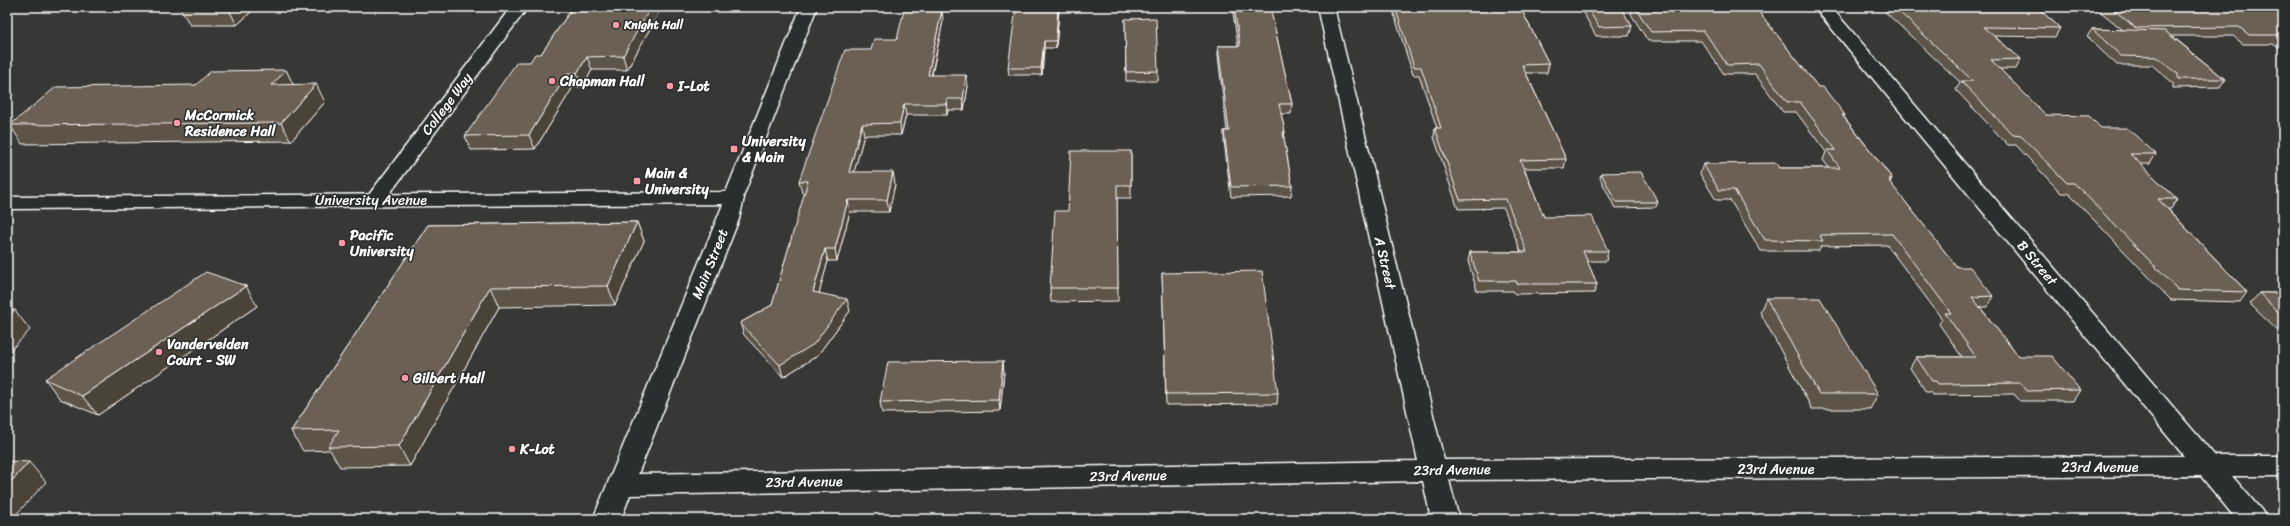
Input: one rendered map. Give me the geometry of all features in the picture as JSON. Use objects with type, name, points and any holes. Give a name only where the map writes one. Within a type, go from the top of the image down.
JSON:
[{"type":"street","name":"College Way","points":[[375,200],[520,7]]},
{"type":"street","name":"Main Street","points":[[607,519],[722,234],[734,198],[809,7]]},
{"type":"street","name":"A Street","points":[[1326,7],[1445,519]]},
{"type":"street","name":"B Street","points":[[1822,7],[2252,519]]},
{"type":"street","name":"University Avenue","points":[[7,203],[734,198]]},
{"type":"street","name":"23rd Avenue","points":[[621,485],[1434,470],[2283,466]]},
{"type":"building","points":[[228,7],[228,8],[180,8]]},
{"type":"building","points":[[573,7],[651,7],[623,56],[587,57],[577,73],[568,73],[529,135],[465,136],[517,62],[530,62],[535,54],[541,54]]},
{"type":"building","points":[[1016,7],[1058,7],[1056,41],[1044,41],[1041,68],[1008,68]]},
{"type":"building","points":[[1234,7],[1270,7],[1292,104],[1279,104],[1285,132],[1283,132],[1292,186],[1231,187],[1224,131],[1229,131],[1218,46],[1240,46]]},
{"type":"building","points":[[1395,7],[1520,7],[1549,64],[1522,65],[1566,159],[1520,160],[1544,217],[1592,216],[1608,251],[1583,251],[1597,284],[1517,284],[1516,281],[1479,281],[1470,252],[1527,252],[1506,199],[1460,200],[1435,128],[1441,128],[1421,67],[1414,67]]},
{"type":"building","points":[[1587,7],[1620,7],[1632,26],[1599,27]]},
{"type":"building","points":[[1635,7],[1755,7],[1818,87],[1823,87],[1845,115],[1842,115],[1892,178],[1889,179],[1891,181],[1889,181],[1957,267],[1970,267],[1993,296],[1972,297],[2018,356],[2052,356],[2080,390],[2027,391],[2021,383],[1938,384],[1936,381],[1932,381],[1916,357],[1976,357],[1945,313],[1951,313],[1892,234],[1820,235],[1823,241],[1765,240],[1734,190],[1719,190],[1703,164],[1777,163],[1780,168],[1840,168],[1827,150],[1836,150],[1800,102],[1787,102],[1759,64],[1727,65],[1704,31],[1651,32]]},
{"type":"building","points":[[1894,7],[2037,7],[2060,28],[1983,27],[2021,59],[1991,60],[2046,115],[2089,116],[2101,128],[2127,128],[2156,154],[2130,154],[2177,199],[2158,199],[2247,292],[2178,290],[2074,183],[2067,183],[2021,136],[2013,135],[1961,81],[1973,81]]},
{"type":"building","points":[[2110,7],[2283,7],[2283,38],[2279,35],[2249,35],[2239,27],[2136,28]]},
{"type":"building","points":[[904,10],[942,10],[928,75],[966,75],[963,99],[947,99],[946,104],[904,104],[900,123],[862,124],[849,172],[893,172],[887,200],[848,200],[835,249],[825,249],[813,292],[847,299],[814,344],[780,365],[740,323],[772,305],[808,181],[799,181],[845,50],[871,50],[874,39],[897,39]]},
{"type":"building","points":[[1156,18],[1158,71],[1126,72],[1125,19]]},
{"type":"building","points":[[2092,29],[2165,31],[2225,79],[2178,79],[2178,74],[2157,57],[2121,56]]},
{"type":"building","points":[[286,70],[272,85],[316,84],[281,123],[10,125],[56,87],[196,85],[211,71]]},
{"type":"building","points":[[1071,151],[1131,151],[1131,185],[1117,185],[1118,288],[1050,288],[1055,211],[1068,211]]},
{"type":"building","points":[[1641,172],[1658,202],[1616,202],[1601,173]]},
{"type":"building","name":"Gilbert Hall","points":[[637,222],[608,286],[490,287],[399,446],[328,447],[339,430],[291,431],[428,225]]},
{"type":"building","points":[[1262,271],[1278,393],[1166,394],[1162,273]]},
{"type":"building","points":[[206,272],[246,286],[82,396],[45,379]]},
{"type":"building","points":[[2259,293],[2283,293],[2283,317]]},
{"type":"building","points":[[1766,298],[1820,298],[1878,394],[1819,394]]},
{"type":"building","points":[[7,310],[15,310],[7,318]]},
{"type":"building","points":[[1003,361],[999,400],[880,402],[888,362]]},
{"type":"building","points":[[7,461],[29,462],[7,486]]},
{"type":"place","name":"Knight Hall","points":[[616,25]]},
{"type":"place","name":"Chapman Hall","points":[[552,81]]},
{"type":"place","name":"I-Lot","points":[[670,86]]},
{"type":"place","name":"McCormick Residence Hall","points":[[177,123]]},
{"type":"place","name":"University & Main","points":[[734,149]]},
{"type":"place","name":"Main & University","points":[[637,181]]},
{"type":"place","name":"Pacific University","points":[[342,243]]},
{"type":"place","name":"Vandervelden Court - SW","points":[[159,352]]},
{"type":"place","name":"Gilbert Hall","points":[[405,378]]},
{"type":"place","name":"K-Lot","points":[[512,449]]}]
